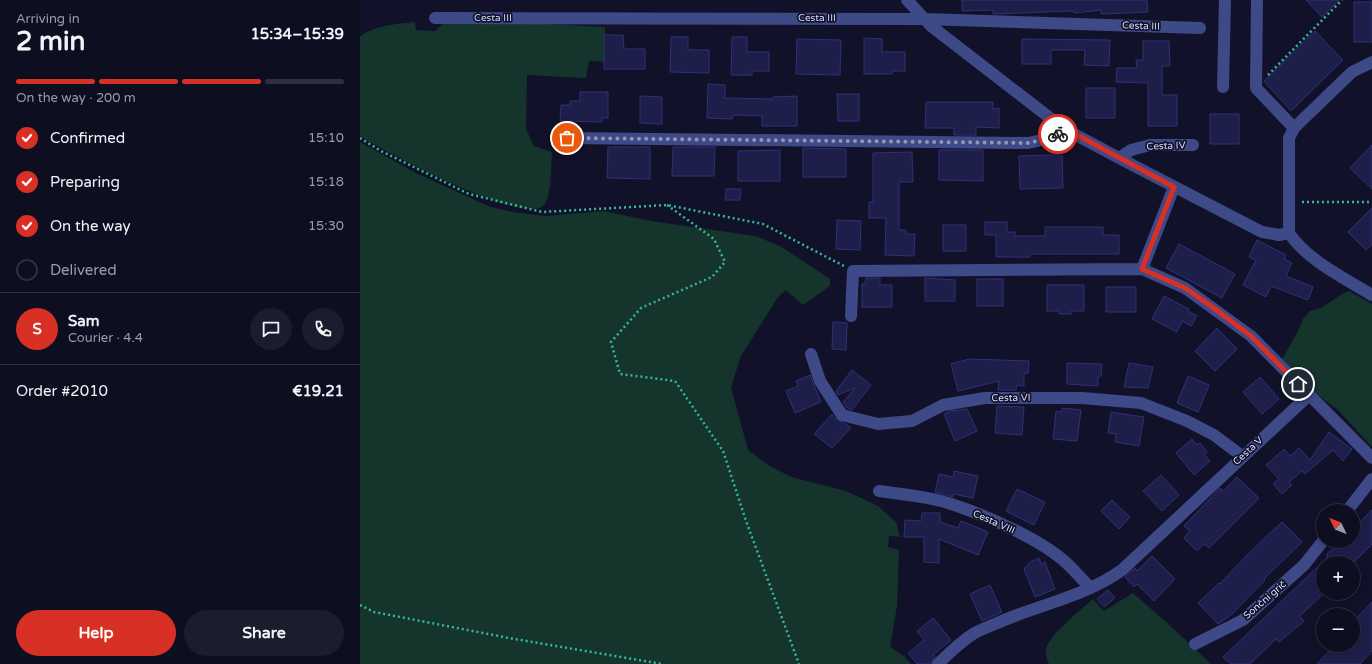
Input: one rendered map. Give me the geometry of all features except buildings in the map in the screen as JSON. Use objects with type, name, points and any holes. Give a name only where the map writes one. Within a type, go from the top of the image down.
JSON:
[{"type":"street","points":[[907,0],[931,26],[1064,128],[1262,232],[1279,235],[1289,233]]},
{"type":"street","points":[[1223,87],[1224,0]]},
{"type":"street","points":[[1257,0],[1256,88],[1294,128]]},
{"type":"street","name":"Cesta III","points":[[435,18],[924,19],[1200,28]]},
{"type":"street","points":[[1372,62],[1352,72],[1294,128],[1289,138],[1289,233],[1295,244],[1306,253],[1372,295]]},
{"type":"street","points":[[567,138],[1028,143],[1056,137],[1064,128]]},
{"type":"street","name":"Cesta IV","points":[[1119,158],[1131,150],[1150,145],[1193,145]]},
{"type":"street","points":[[1142,269],[1174,187]]},
{"type":"street","points":[[851,316],[853,271],[1142,269],[1185,288],[1251,336],[1372,458]]},
{"type":"street","name":"Cesta VI","points":[[811,354],[820,381],[842,415],[878,424],[912,420],[943,405],[986,398],[1082,398],[1141,403],[1188,421],[1214,436],[1242,456]]},
{"type":"street","name":"Cesta V","points":[[938,664],[957,645],[974,634],[1014,615],[1090,588],[1108,580],[1122,570],[1308,395]]},
{"type":"street","points":[[1352,504],[1372,479]]},
{"type":"street","name":"Cesta VIII","points":[[879,491],[957,505],[1006,526],[1041,544],[1063,560],[1090,588]]},
{"type":"street","name":"Sončni grič","points":[[1195,644],[1243,620],[1304,565],[1317,548]]},
{"type":"path","points":[[1256,88],[1342,0]]},
{"type":"path","points":[[360,138],[381,151],[469,194],[542,212],[667,205],[763,224],[853,271]]},
{"type":"path","points":[[1289,202],[1372,202]]},
{"type":"path","points":[[667,205],[714,239],[725,262],[712,277],[641,308],[611,342],[620,374],[675,381],[723,451],[746,521],[799,664]]},
{"type":"path","points":[[360,605],[374,612],[509,638],[662,664]]},
{"type":"green space","points":[[446,21],[605,27],[604,62],[589,61],[586,78],[527,75],[526,129],[534,146],[552,152],[550,187],[547,200],[544,205],[532,209],[510,205],[483,197],[423,170],[360,136],[360,36],[380,27],[415,22],[416,30],[435,31]]},
{"type":"green space","points":[[360,142],[416,173],[488,206],[512,212],[546,216],[604,211],[651,221],[755,236],[780,246],[830,279],[830,286],[803,305],[786,290],[778,297],[741,356],[731,387],[748,450],[768,465],[791,477],[846,491],[878,506],[896,522],[900,537],[889,536],[888,547],[899,550],[897,606],[890,647],[905,657],[911,664],[360,664]]},
{"type":"green space","points":[[1349,291],[1372,304],[1372,447],[1338,410],[1310,389],[1282,359],[1303,319],[1310,311],[1321,308]]},
{"type":"green space","points":[[1133,593],[1211,664],[1049,664],[1046,651],[1050,641],[1068,621],[1093,599],[1104,611]]},
{"type":"way so far","points":[[567,138],[1028,143],[1056,137],[1058,134]]},
{"type":"route","points":[[1058,134],[1064,128],[1174,187],[1142,269],[1185,288],[1211,306],[1251,336],[1298,384]]}]
